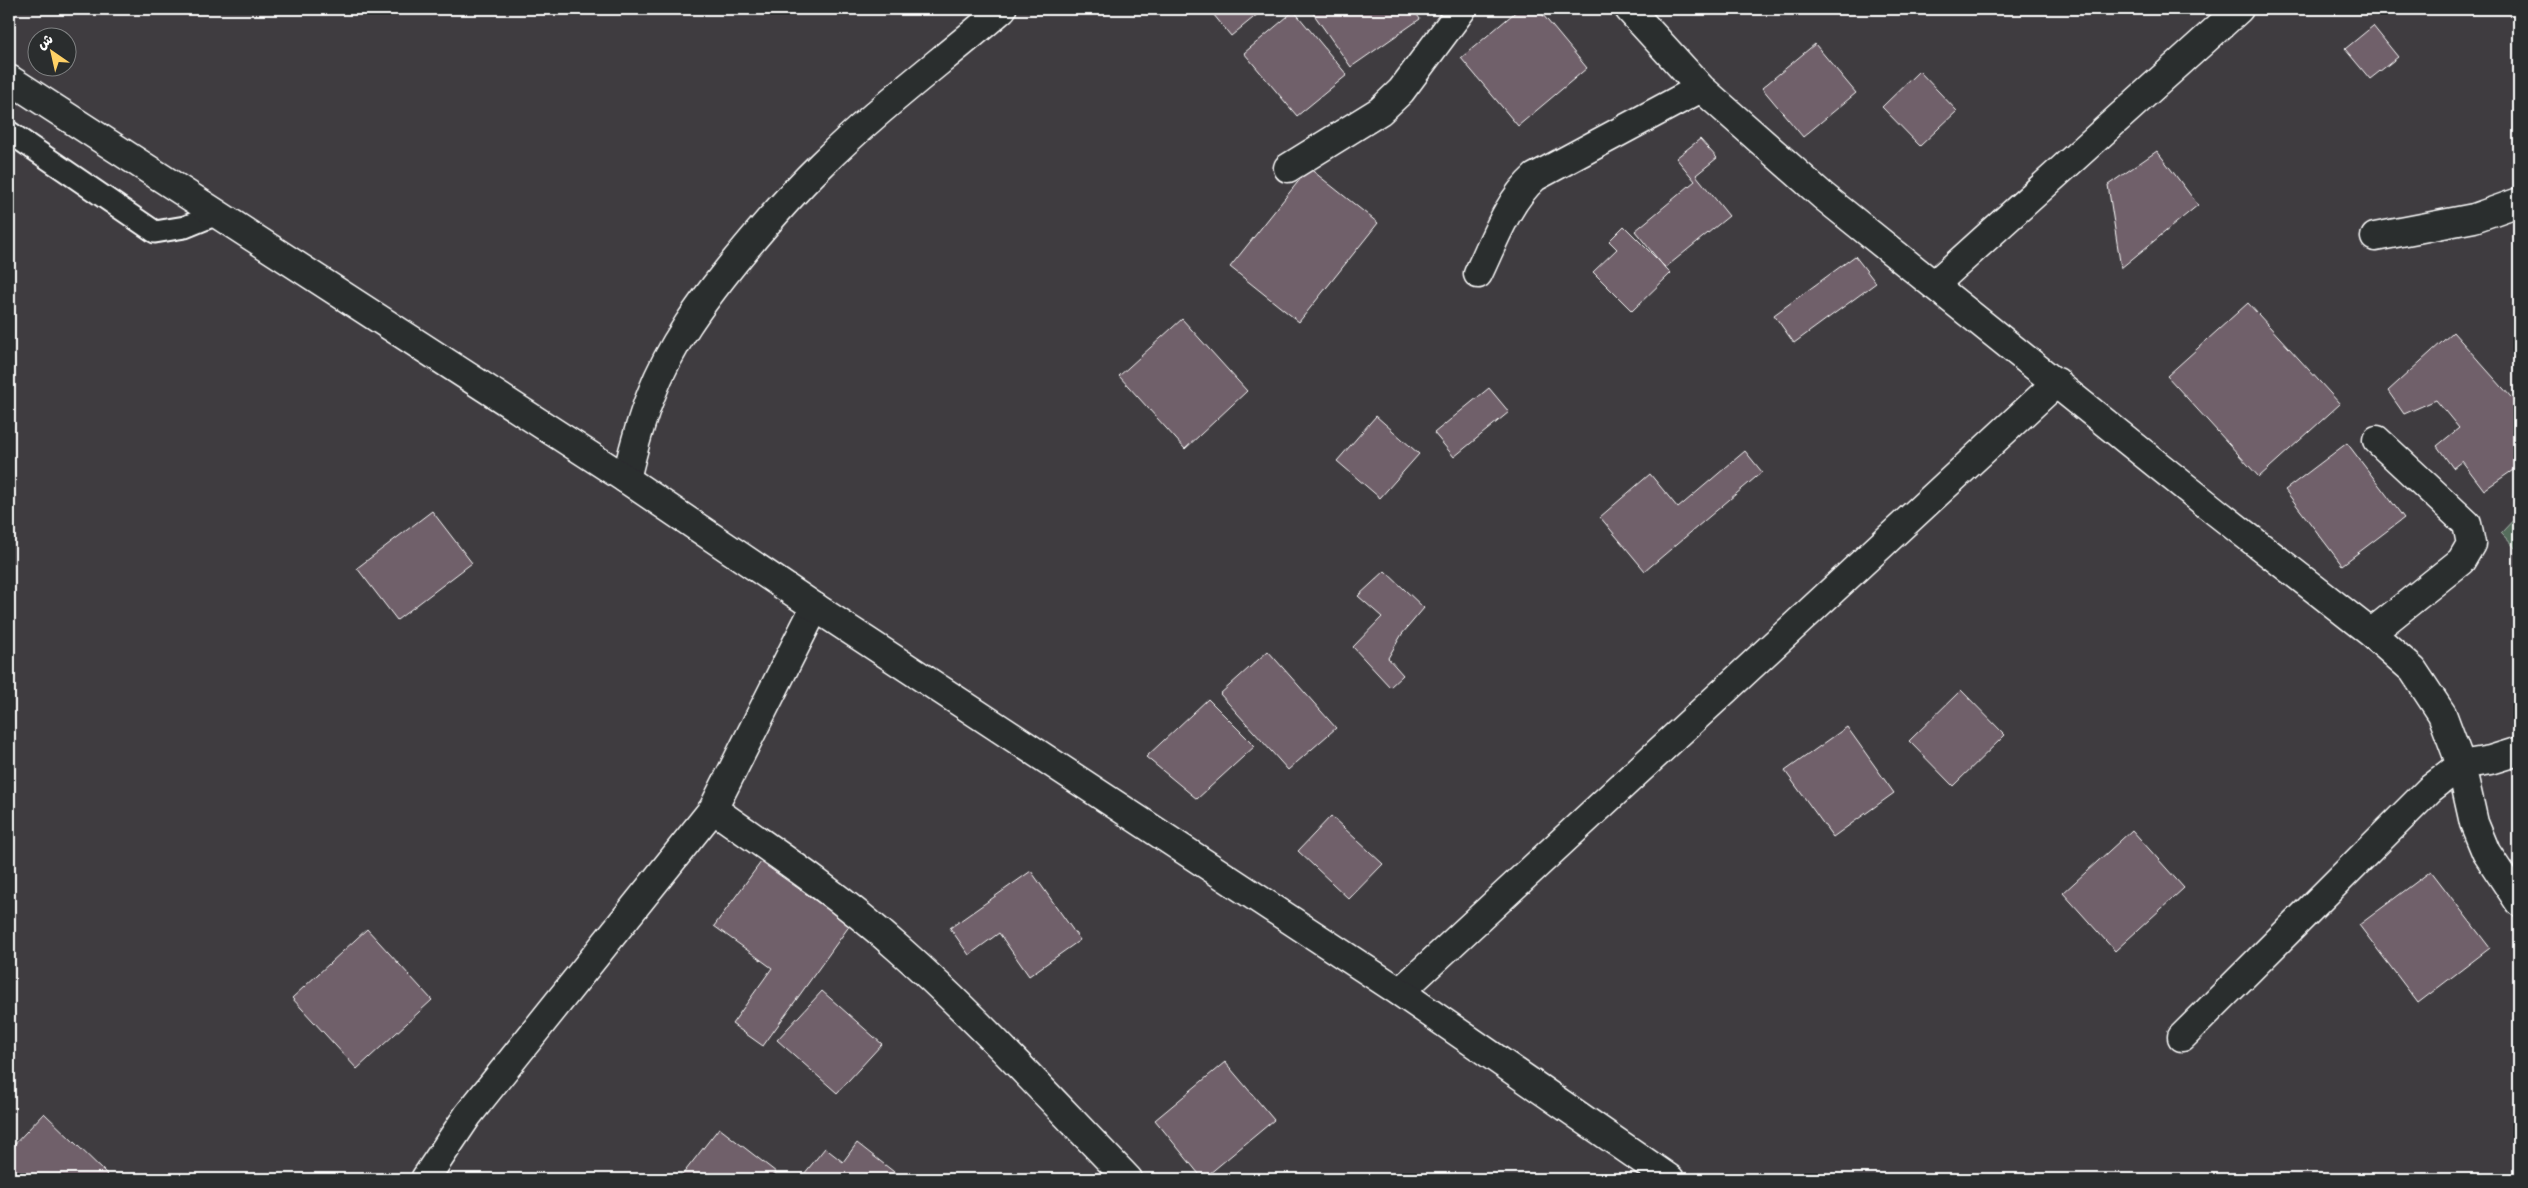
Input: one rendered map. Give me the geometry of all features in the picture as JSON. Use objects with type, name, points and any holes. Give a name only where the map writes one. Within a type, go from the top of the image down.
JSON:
[{"type":"street","points":[[626,479],[636,436],[654,387],[692,317],[718,282],[768,221],[822,164],[1002,9]]},
{"type":"street","points":[[1288,168],[1380,110],[1401,90],[1462,9]]},
{"type":"street","points":[[1629,9],[1701,88],[1823,196],[2057,382],[2215,511],[2371,633],[2412,670],[2442,714],[2461,765],[2474,823],[2483,844],[2519,902]]},
{"type":"street","points":[[1935,284],[2240,9]]},
{"type":"street","points":[[9,79],[626,479],[814,607],[1400,992],[1670,1179]]},
{"type":"street","points":[[1478,274],[1512,204],[1524,186],[1535,177],[1701,88]]},
{"type":"street","points":[[2375,237],[2474,218],[2519,202]]},
{"type":"street","points":[[1400,992],[2057,382]]},
{"type":"street","points":[[2371,633],[2461,561],[2471,544],[2467,524],[2377,440]]},
{"type":"street","points":[[425,1179],[468,1115],[713,809],[814,607]]},
{"type":"street","points":[[2182,1037],[2430,789],[2461,765],[2519,752]]},
{"type":"street","points":[[713,809],[845,905],[897,947],[944,991],[1128,1179]]},
{"type":"lane","points":[[9,132],[156,232],[185,227],[217,214]]},
{"type":"green space","points":[[2519,514],[2519,552],[2501,533]]},
{"type":"building","points":[[1209,9],[1264,9],[1231,36]]},
{"type":"building","points":[[1310,9],[1413,9],[1420,19],[1351,67]]},
{"type":"building","points":[[1519,9],[1538,9],[1587,68],[1518,126],[1461,58]]},
{"type":"building","points":[[1294,11],[1347,75],[1297,116],[1244,53]]},
{"type":"building","points":[[2373,26],[2398,57],[2370,79],[2345,49]]},
{"type":"building","points":[[1815,44],[1856,93],[1803,137],[1762,88]]},
{"type":"building","points":[[1919,71],[1957,111],[1920,146],[1882,107]]},
{"type":"building","points":[[1700,139],[1717,158],[1696,175],[1729,216],[1665,268],[1635,231],[1695,181],[1676,158]]},
{"type":"building","points":[[2157,151],[2198,205],[2121,268],[2108,185]]},
{"type":"building","points":[[1309,168],[1378,223],[1299,322],[1230,267]]},
{"type":"building","points":[[1624,226],[1671,273],[1632,311],[1593,272],[1617,249],[1609,241]]},
{"type":"building","points":[[1855,256],[1876,283],[1794,343],[1774,315]]},
{"type":"building","points":[[2248,303],[2340,404],[2259,477],[2167,376]]},
{"type":"building","points":[[1182,319],[1247,391],[1185,449],[1119,376]]},
{"type":"building","points":[[2453,332],[2519,406],[2519,466],[2484,490],[2462,461],[2453,468],[2437,446],[2459,428],[2436,400],[2404,414],[2388,391]]},
{"type":"building","points":[[1489,388],[1509,412],[1454,457],[1434,433]]},
{"type":"building","points":[[1376,416],[1419,454],[1380,498],[1337,461]]},
{"type":"building","points":[[2347,443],[2404,518],[2342,565],[2285,490]]},
{"type":"building","points":[[1745,451],[1762,472],[1645,571],[1600,517],[1650,474],[1678,508]]},
{"type":"building","points":[[432,511],[472,563],[397,620],[357,568]]},
{"type":"building","points":[[1385,571],[1424,608],[1402,634],[1388,658],[1403,675],[1390,687],[1353,647],[1382,617],[1358,596]]},
{"type":"building","points":[[1268,651],[1336,728],[1288,770],[1220,694]]},
{"type":"building","points":[[1961,690],[2005,735],[1953,786],[1909,741]]},
{"type":"building","points":[[1208,699],[1255,746],[1197,799],[1146,757]]},
{"type":"building","points":[[1847,727],[1894,793],[1833,837],[1785,771]]},
{"type":"building","points":[[1331,816],[1383,864],[1349,899],[1298,851]]},
{"type":"building","points":[[2132,830],[2184,888],[2115,951],[2063,893]]},
{"type":"building","points":[[761,862],[850,925],[763,1046],[732,1024],[772,968],[714,926]]},
{"type":"building","points":[[1031,871],[1080,940],[1029,976],[999,933],[969,955],[950,928]]},
{"type":"building","points":[[2431,871],[2490,948],[2418,1003],[2359,925]]},
{"type":"building","points":[[367,929],[432,1000],[357,1069],[292,998]]},
{"type":"building","points":[[822,991],[882,1044],[837,1093],[777,1040]]},
{"type":"building","points":[[1225,1062],[1274,1120],[1203,1179],[1155,1120]]},
{"type":"building","points":[[44,1113],[107,1174],[102,1179],[20,1179],[9,1168],[9,1150]]},
{"type":"building","points":[[719,1128],[776,1172],[771,1179],[679,1179]]},
{"type":"building","points":[[857,1143],[903,1179],[800,1179],[825,1148],[843,1162]]}]
